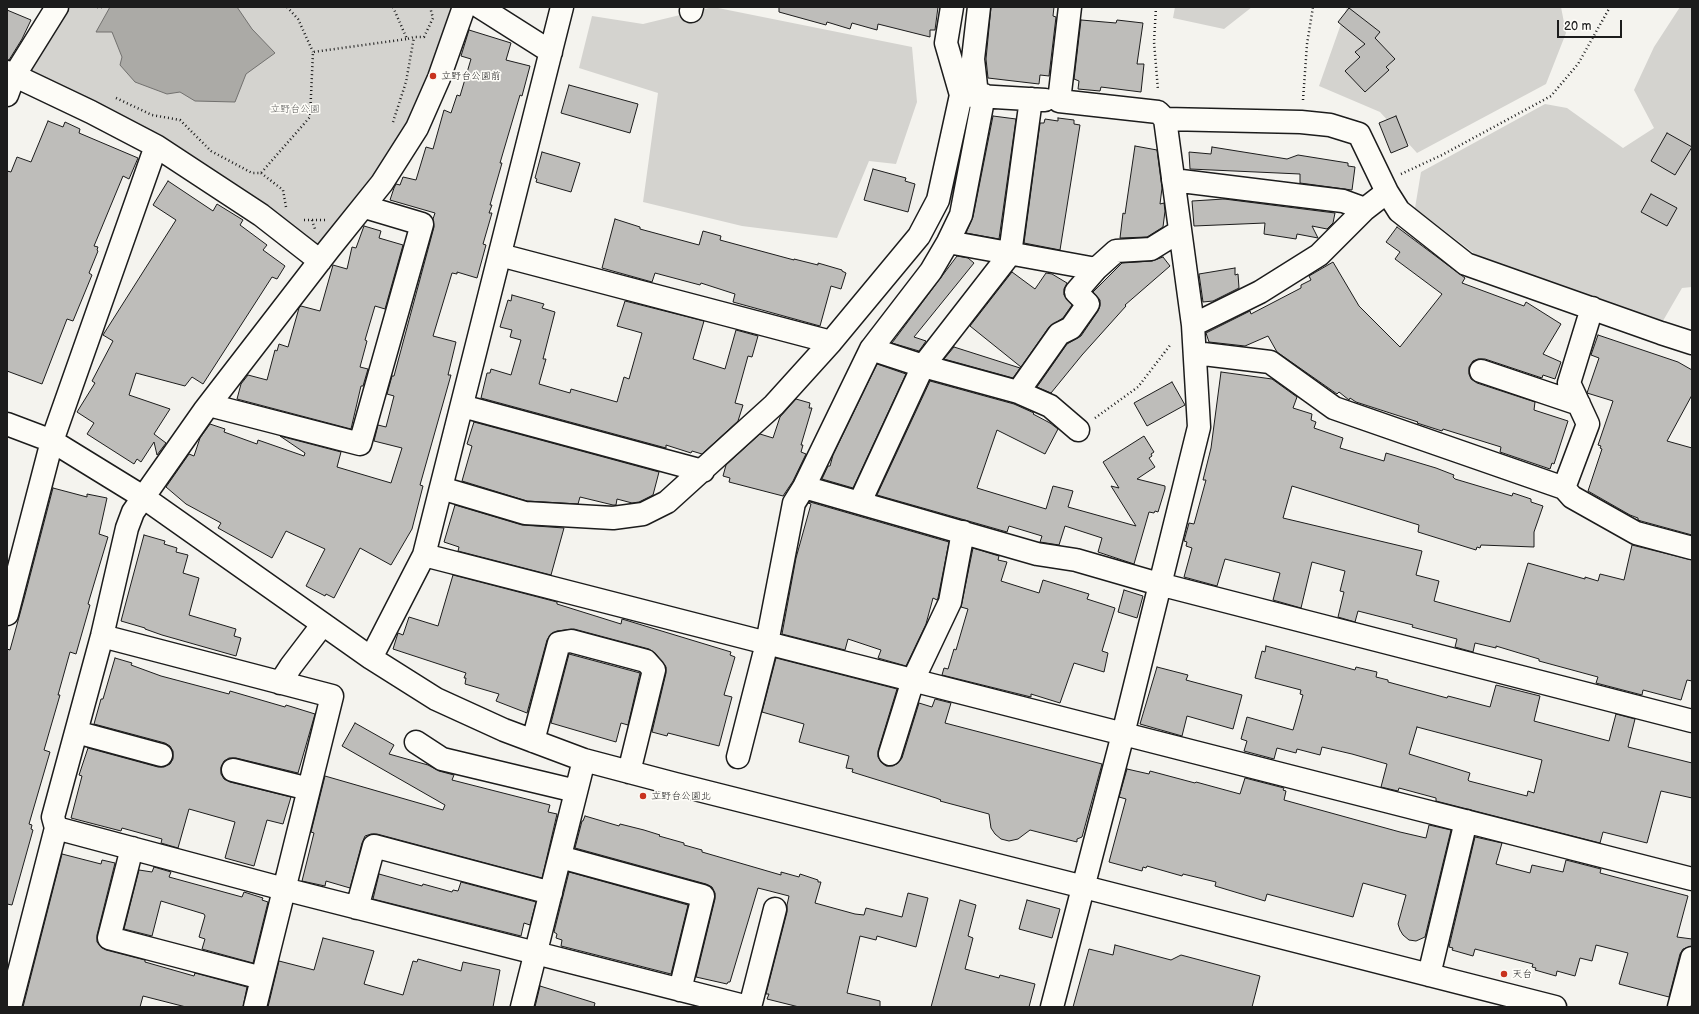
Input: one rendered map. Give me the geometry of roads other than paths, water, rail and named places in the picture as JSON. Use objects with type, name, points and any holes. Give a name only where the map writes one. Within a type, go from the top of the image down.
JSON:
[{"type":"street","points":[[57,7],[9,81],[91,112],[156,146],[261,215],[320,261]]},
{"type":"street","points":[[10,1007],[56,828],[53,817],[102,636],[127,528],[133,512],[208,406],[320,261],[365,207],[382,183],[417,128],[439,78],[464,7]]},
{"type":"street","points":[[480,7],[551,52]]},
{"type":"street","points":[[371,658],[424,555],[562,7]]},
{"type":"street","points":[[441,488],[525,513],[613,518],[642,514],[666,502],[774,405],[831,342],[919,236],[938,200],[974,95],[946,43],[952,7]]},
{"type":"street","points":[[738,758],[767,643],[794,503],[804,487],[871,349],[931,271],[948,242],[960,215],[974,95],[972,59],[979,7]]},
{"type":"street","points":[[1059,101],[1070,7]]},
{"type":"street","points":[[974,95],[1059,101],[1162,116],[1301,122],[1330,125],[1359,134],[1385,187],[1399,211],[1466,264],[1692,343]]},
{"type":"street","points":[[860,502],[923,366],[1010,254],[1031,99]]},
{"type":"street","points":[[1052,1007],[1123,734],[1199,427],[1192,325],[1173,180],[1162,116]]},
{"type":"street","points":[[7,614],[52,441],[156,146]]},
{"type":"street","points":[[1173,180],[1343,201],[1365,209]]},
{"type":"street","points":[[1192,325],[1260,292],[1319,255],[1385,187]]},
{"type":"street","points":[[208,406],[360,444],[422,224],[365,207]]},
{"type":"street","points":[[1018,392],[1059,334],[1071,328],[1088,304],[1076,292],[1096,269],[1116,251],[1151,249],[1180,231]]},
{"type":"street","points":[[948,242],[1096,269]]},
{"type":"street","points":[[500,255],[831,342]]},
{"type":"street","points":[[1564,488],[1588,424],[1569,383],[1592,308]]},
{"type":"street","points":[[871,349],[923,366],[1018,392],[1050,406],[1078,430]]},
{"type":"street","points":[[1195,353],[1270,362],[1334,408],[1564,488],[1572,497],[1636,533],[1692,548]]},
{"type":"street","points":[[1480,371],[1579,404]]},
{"type":"street","points":[[462,406],[702,471]]},
{"type":"street","points":[[7,424],[52,441],[143,497],[371,658],[436,699],[504,730],[533,741],[584,760],[629,772],[1084,886],[1555,1007]]},
{"type":"street","points":[[804,487],[1037,554],[1076,560],[1160,584],[1692,721]]},
{"type":"street","points":[[890,754],[913,680],[950,602],[964,532]]},
{"type":"street","points":[[424,555],[1692,879]]},
{"type":"street","points":[[280,683],[323,624]]},
{"type":"street","points":[[102,636],[332,696],[255,1007]]},
{"type":"street","points":[[533,741],[558,643],[571,640],[646,661],[654,670],[629,772]]},
{"type":"street","points":[[76,732],[161,755]]},
{"type":"street","points":[[416,742],[442,759],[576,790]]},
{"type":"street","points":[[522,1007],[584,760]]},
{"type":"street","points":[[233,770],[309,789]]},
{"type":"street","points":[[1429,975],[1466,821]]},
{"type":"street","points":[[56,828],[357,908],[749,1007],[775,909]]},
{"type":"street","points":[[357,908],[374,846],[551,893]]},
{"type":"street","points":[[132,848],[110,938],[262,978]]},
{"type":"street","points":[[560,857],[703,896],[680,990]]},
{"type":"street","points":[[1679,1007],[1692,958]]},
{"type":"place","name":"立野台公園前","points":[[433,76]]},
{"type":"place","name":"立野台公園北","points":[[643,796]]},
{"type":"place","name":"天台","points":[[1504,974]]},
{"type":"park label","name":"立野台公園","points":[[295,109]]}]
